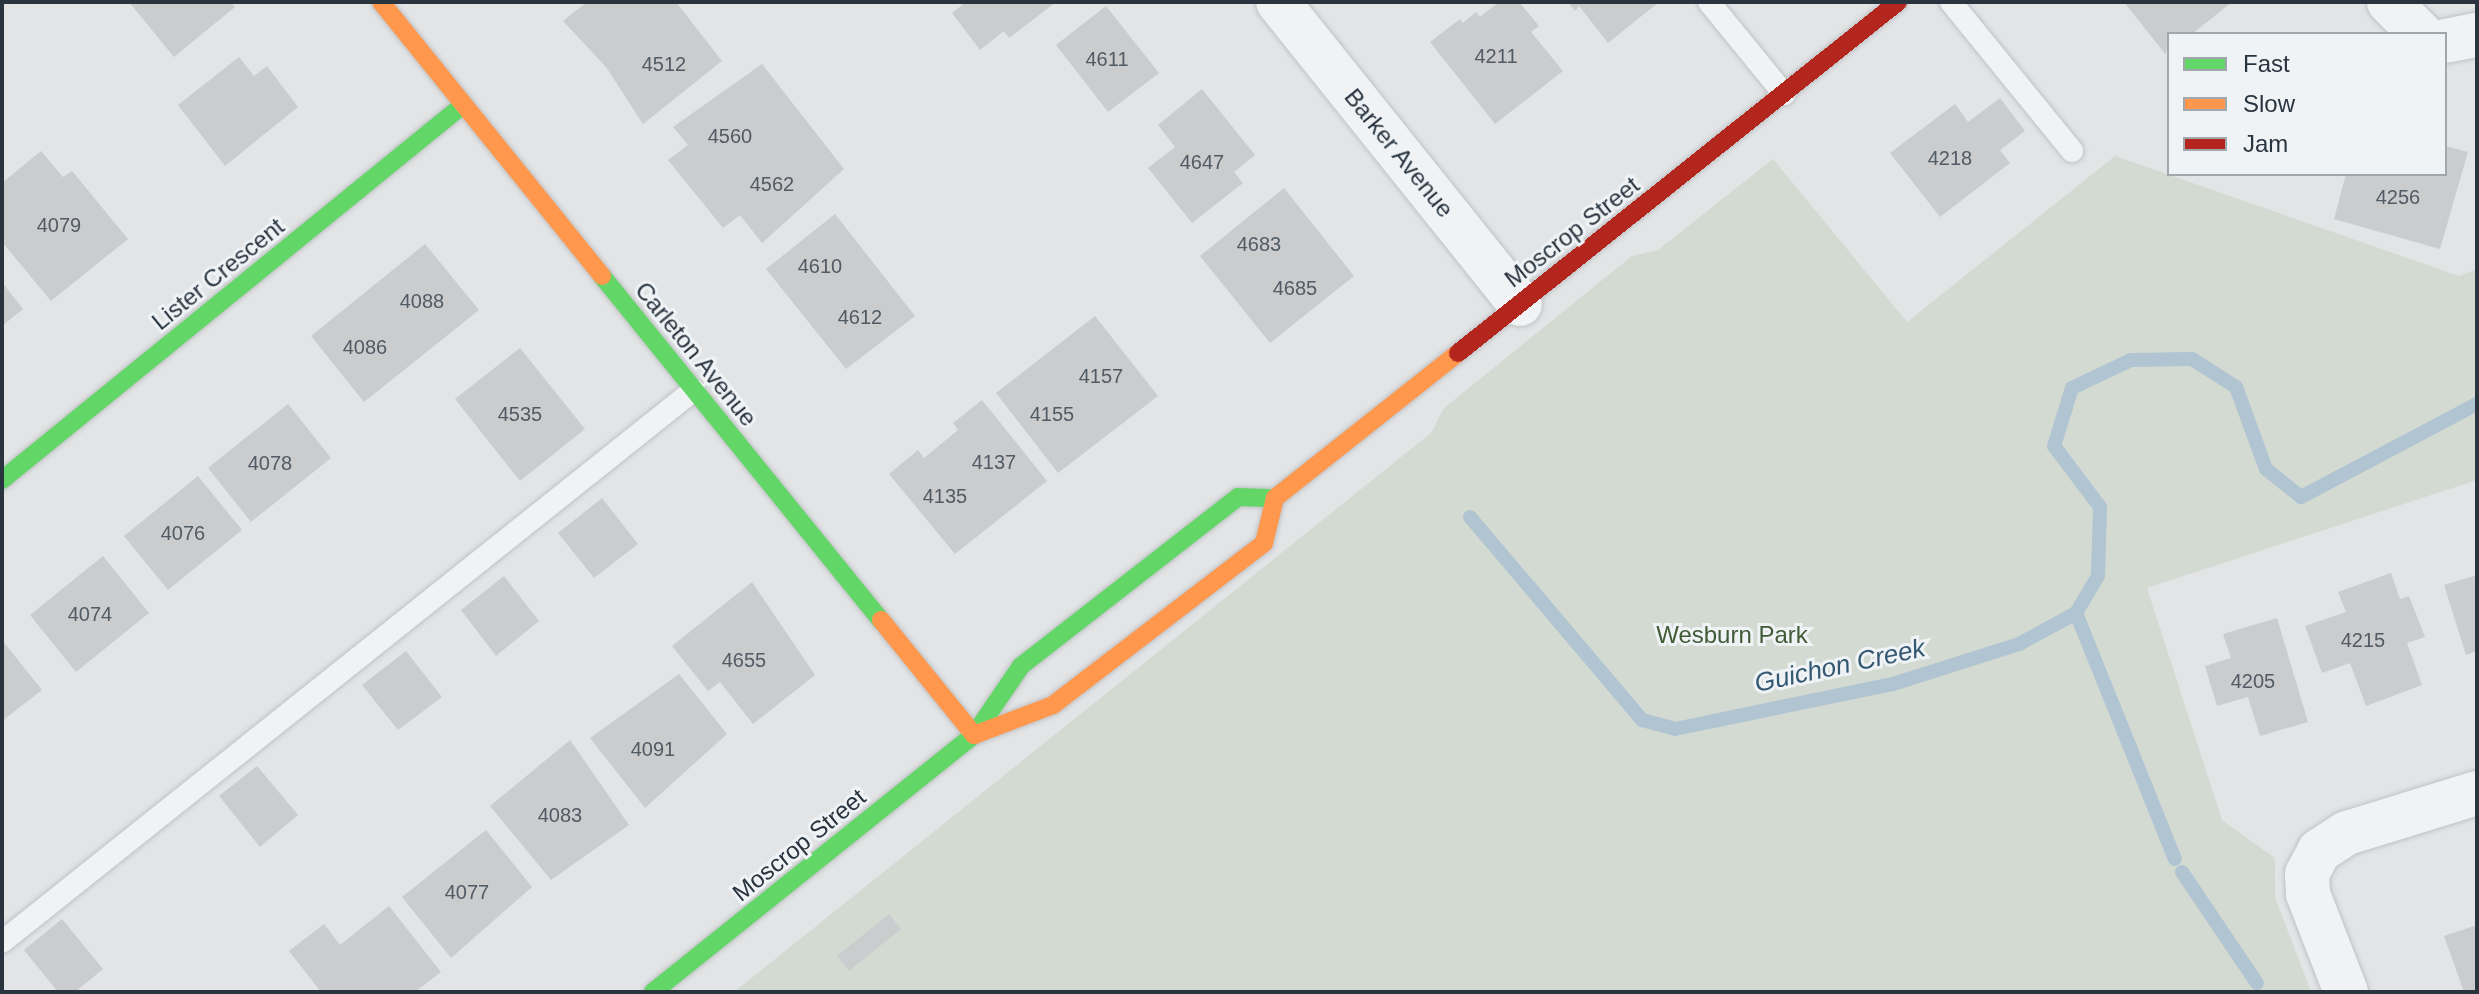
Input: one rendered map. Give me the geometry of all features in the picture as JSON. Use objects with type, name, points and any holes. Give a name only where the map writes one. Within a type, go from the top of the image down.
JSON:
[{"type":"street","name":"Carleton Avenue","points":[[381,2],[974,735]]},
{"type":"street","name":"Barker Avenue","points":[[1278,2],[1520,304]]},
{"type":"street","name":"Moscrop Street","points":[[974,735],[1053,705],[1264,543],[1275,498],[1898,2]]},
{"type":"street","points":[[2389,2],[2419,32]]},
{"type":"street","points":[[2447,41],[2477,35]]},
{"type":"street","name":"Lister Crescent","points":[[2,480],[463,105]]},
{"type":"street","name":"Moscrop Street","points":[[653,992],[974,735],[1032,657],[1238,497],[1275,498]]},
{"type":"street","points":[[2346,992],[2308,894],[2311,864],[2347,833],[2477,793]]},
{"type":"lane","points":[[1709,2],[1784,94]]},
{"type":"lane","points":[[1951,2],[2072,151]]},
{"type":"lane","points":[[2,942],[694,390]]},
{"type":"green space","name":"Wesburn Park","points":[[2115,156],[2459,276],[2477,269],[2477,480],[2147,588],[2222,820],[2275,858],[2275,897],[2311,992],[734,992],[1431,433],[1444,408],[1632,256],[1658,250],[1773,159],[1907,322]]},
{"type":"building","points":[[129,2],[231,2],[235,7],[174,57]]},
{"type":"building","points":[[587,2],[676,2],[722,61],[643,124],[606,67],[563,21]]},
{"type":"building","points":[[966,2],[1056,2],[1009,38],[1004,31],[980,50],[952,13]]},
{"type":"building","points":[[1499,2],[1519,2],[1539,26],[1531,32],[1563,71],[1495,124],[1430,42],[1460,19],[1463,23],[1476,12],[1480,17]]},
{"type":"building","points":[[1568,2],[1659,2],[1608,43],[1579,6],[1575,11]]},
{"type":"building","points":[[2124,2],[2232,2],[2194,32],[2167,32],[2166,55]]},
{"type":"building","points":[[1106,6],[1159,73],[1108,112],[1056,45]]},
{"type":"building","points":[[239,57],[254,76],[267,66],[298,107],[225,166],[178,105]]},
{"type":"building","points":[[762,64],[844,169],[762,243],[740,215],[723,228],[668,160],[688,145],[673,127]]},
{"type":"building","points":[[1202,89],[1255,155],[1234,172],[1243,183],[1192,223],[1148,168],[1175,147],[1158,125]]},
{"type":"building","points":[[2000,98],[2025,131],[2000,150],[2010,163],[1940,217],[1890,153],[1955,104],[1968,122]]},
{"type":"building","points":[[2447,147],[2468,152],[2440,249],[2334,219],[2345,176],[2447,176]]},
{"type":"building","points":[[41,151],[63,177],[72,171],[128,239],[51,301],[2,242],[2,183]]},
{"type":"building","points":[[1284,188],[1354,276],[1270,343],[1200,256]]},
{"type":"building","points":[[835,214],[915,316],[846,369],[766,269]]},
{"type":"building","points":[[425,244],[479,310],[364,402],[311,336]]},
{"type":"building","points":[[2,282],[23,309],[2,326]]},
{"type":"building","points":[[1095,316],[1158,396],[1058,473],[996,393]]},
{"type":"building","points":[[520,348],[585,429],[520,481],[455,399]]},
{"type":"building","points":[[982,400],[1047,481],[955,554],[889,474],[918,450],[924,458],[958,430],[953,423]]},
{"type":"building","points":[[288,404],[331,458],[251,522],[208,468]]},
{"type":"building","points":[[198,476],[242,530],[168,590],[124,536]]},
{"type":"building","points":[[602,498],[638,544],[594,578],[558,533]]},
{"type":"building","points":[[103,556],[149,613],[76,672],[30,615]]},
{"type":"building","points":[[2391,573],[2400,599],[2409,596],[2425,637],[2407,643],[2422,685],[2366,706],[2350,663],[2322,673],[2305,626],[2346,612],[2338,592]]},
{"type":"building","points":[[2477,575],[2477,651],[2466,655],[2444,585]]},
{"type":"building","points":[[504,576],[539,621],[496,656],[461,610]]},
{"type":"building","points":[[752,582],[815,675],[753,724],[720,682],[708,691],[672,646]]},
{"type":"building","points":[[2277,618],[2308,722],[2260,736],[2248,697],[2217,706],[2205,666],[2231,658],[2223,634]]},
{"type":"building","points":[[2,640],[42,690],[2,721]]},
{"type":"building","points":[[406,651],[442,697],[398,730],[362,685]]},
{"type":"building","points":[[679,674],[727,734],[645,808],[590,738]]},
{"type":"building","points":[[570,740],[629,825],[551,880],[490,806]]},
{"type":"building","points":[[257,766],[298,815],[260,847],[219,796]]},
{"type":"building","points":[[486,830],[532,887],[451,958],[402,897]]},
{"type":"building","points":[[389,906],[441,972],[415,992],[321,992],[289,951],[324,924],[340,945]]},
{"type":"building","points":[[889,914],[901,929],[849,971],[837,956]]},
{"type":"building","points":[[62,919],[103,969],[75,992],[58,992],[24,950]]},
{"type":"building","points":[[2477,925],[2477,991],[2464,992],[2444,936]]},
{"type":"waterway","name":"Guichon Creek","points":[[1470,517],[1642,720],[1675,729],[1893,684],[2019,644],[2076,613],[2098,576],[2100,507],[2054,446],[2072,388],[2131,360],[2192,359],[2236,387],[2266,469],[2301,497],[2477,404]]},
{"type":"waterway","points":[[2076,613],[2175,859]]},
{"type":"waterway","points":[[2182,872],[2257,983]]},
{"type":"traffic: fast","points":[[2,480],[463,105]]},
{"type":"traffic: fast","points":[[602,276],[881,620]]},
{"type":"traffic: fast","points":[[653,992],[974,735],[1021,666],[1238,497],[1275,498]]},
{"type":"traffic: slow","points":[[381,2],[602,276]]},
{"type":"traffic: slow","points":[[974,735],[1053,705],[1264,543],[1275,498],[1458,353]]},
{"type":"traffic: slow","points":[[881,620],[974,735]]},
{"type":"traffic: jam","points":[[1458,353],[1898,2]]}]
